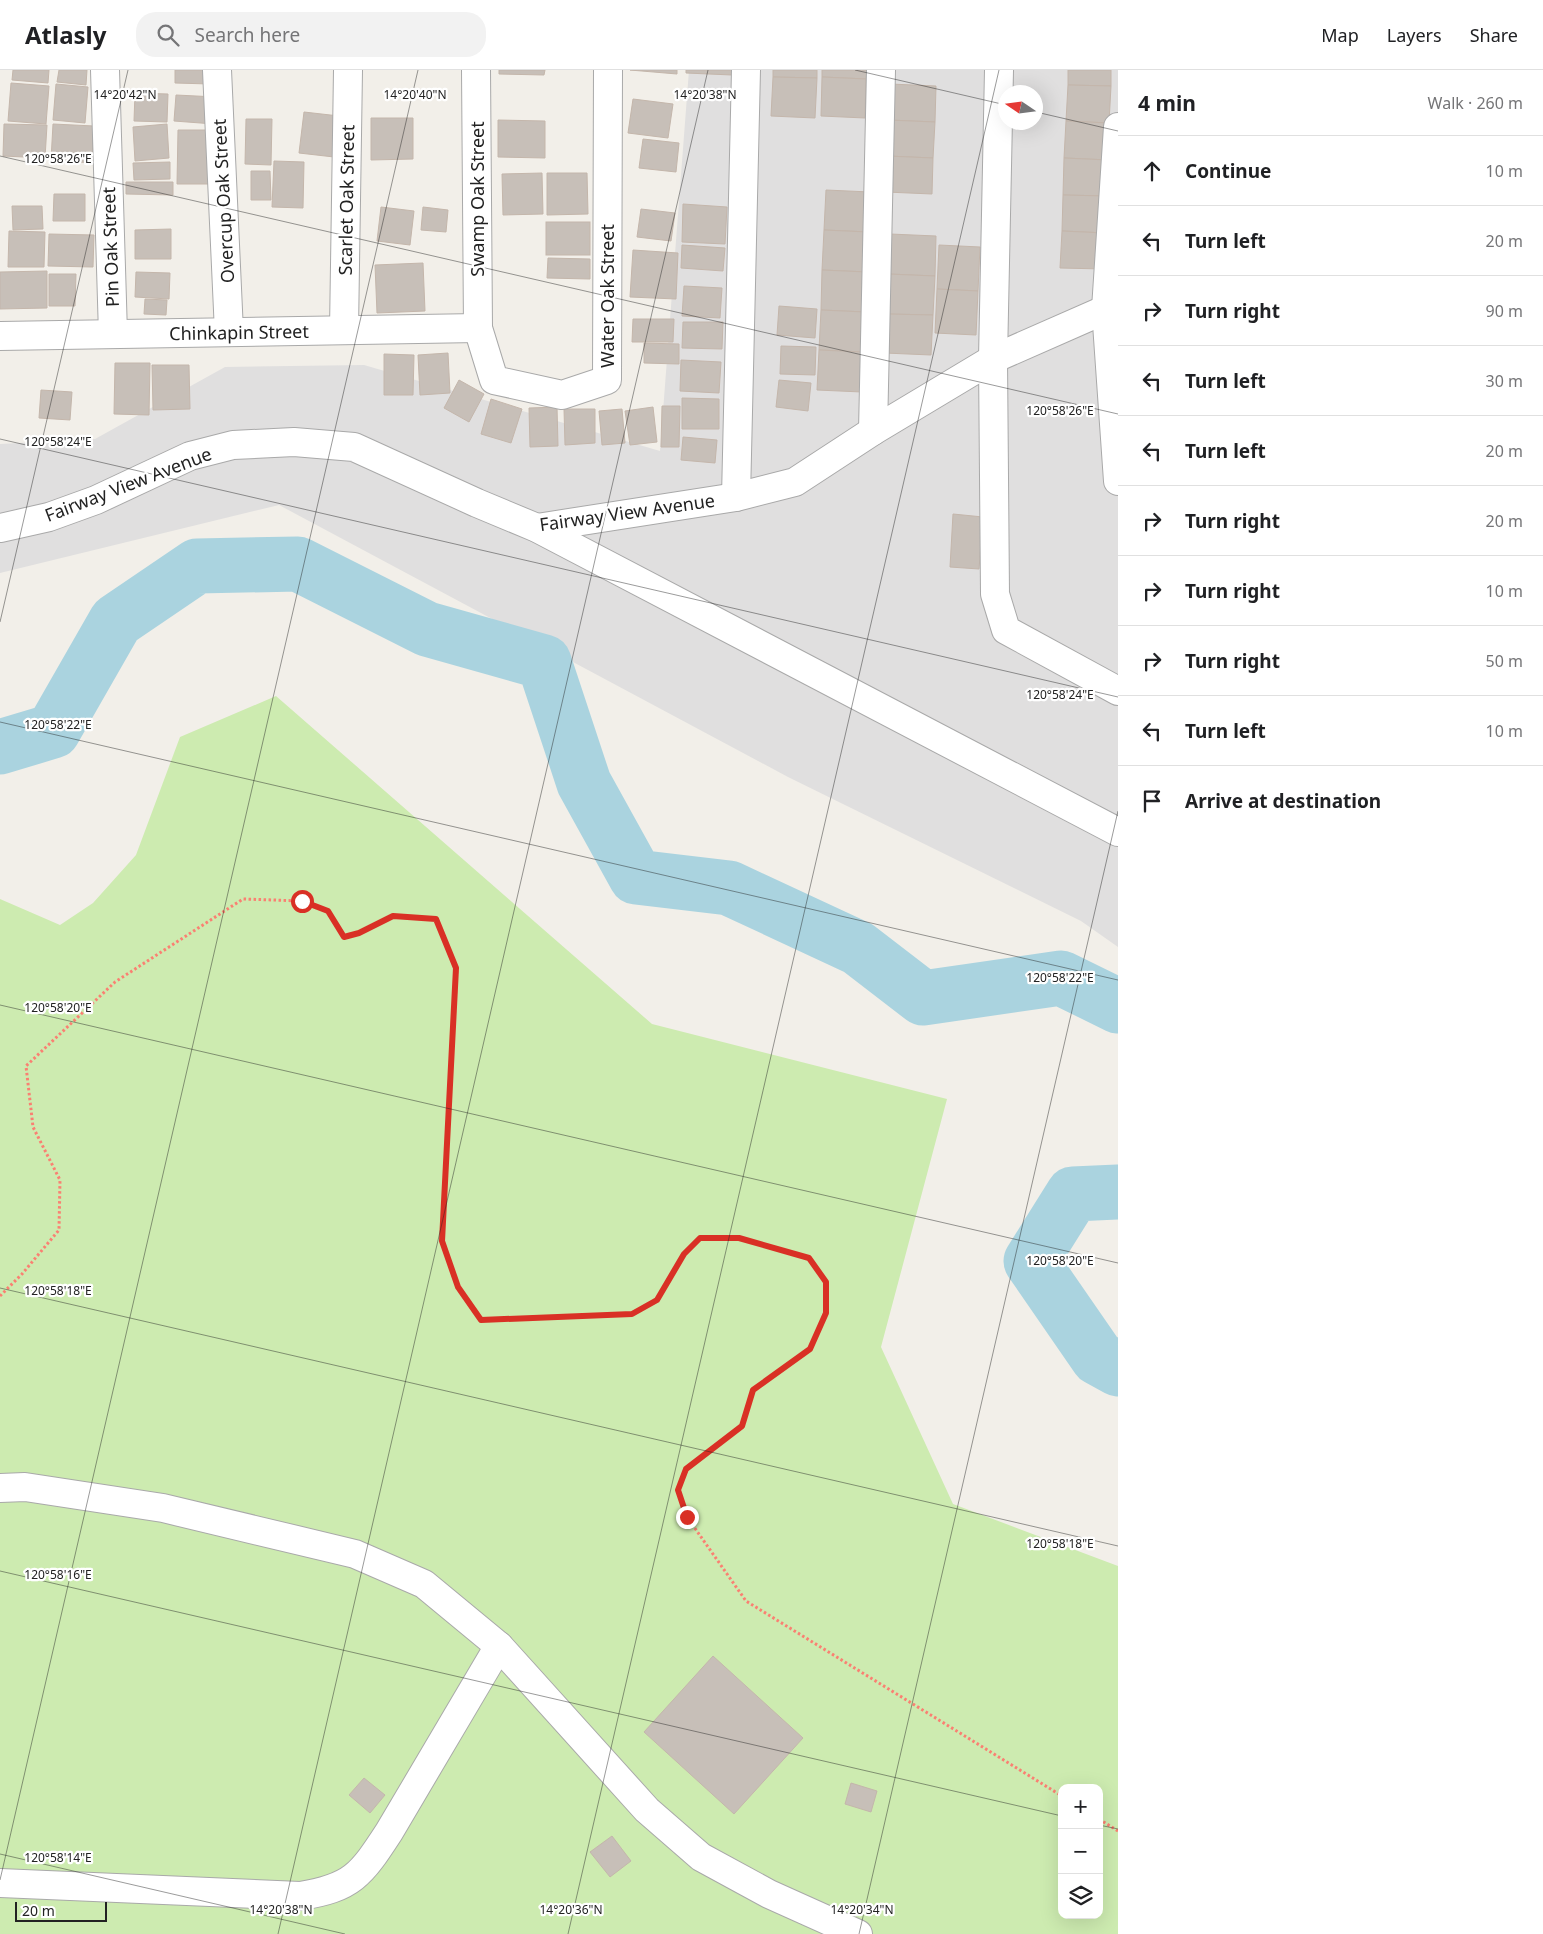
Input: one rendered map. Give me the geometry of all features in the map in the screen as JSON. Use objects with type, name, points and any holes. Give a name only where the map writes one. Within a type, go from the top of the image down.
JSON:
[{"type":"street","name":"Pin Oak Street","points":[[105,70],[112,334]]},
{"type":"street","name":"Overcup Oak Street","points":[[217,70],[229,332]]},
{"type":"street","name":"Scarlet Oak Street","points":[[344,330],[348,70]]},
{"type":"street","name":"Swamp Oak Street","points":[[476,70],[478,328]]},
{"type":"street","name":"Water Oak Street","points":[[478,328],[494,380],[562,395],[607,380],[608,70]]},
{"type":"street","points":[[736,497],[746,70]]},
{"type":"street","points":[[873,430],[881,70]]},
{"type":"street","points":[[1000,70],[993,358],[995,594],[1006,630],[1118,690]]},
{"type":"street","points":[[1118,127],[1112,306],[1118,481]]},
{"type":"street","name":"Fairway View Avenue","points":[[0,528],[49,517],[96,500],[190,456],[233,446],[294,442],[354,447],[537,528],[736,497],[795,482],[873,430],[993,358],[1112,306]]},
{"type":"street","name":"Chinkapin Street","points":[[0,336],[478,328]]},
{"type":"street","points":[[537,528],[1118,832]]},
{"type":"street","points":[[0,1488],[25,1488],[164,1508],[355,1554],[424,1584],[499,1646],[647,1810],[701,1856],[769,1894],[858,1934]]},
{"type":"street","points":[[0,1882],[300,1896],[325,1892],[350,1882],[371,1860],[389,1832],[499,1646]]},
{"type":"path","points":[[0,1296],[22,1274],[59,1230],[60,1180],[33,1127],[26,1066],[115,982],[243,899],[302,901],[328,911],[344,937],[359,933],[393,916],[436,919],[456,968],[442,1241],[458,1287],[481,1320],[632,1314],[657,1300],[684,1254],[700,1238],[739,1238],[809,1258],[826,1282],[826,1313],[810,1349],[753,1390],[742,1426],[686,1469],[678,1490],[687,1517],[746,1602],[1058,1794]]},
{"type":"path","points":[[1103,1821],[1118,1830]]},
{"type":"shaded area","points":[[689,70],[1118,70],[1118,947],[1081,921],[788,777],[279,505],[0,573],[0,444],[95,439],[225,367],[364,365],[660,451]]},
{"type":"green space","points":[[276,696],[652,1024],[947,1099],[881,1347],[953,1504],[1118,1566],[1118,1934],[0,1934],[0,899],[60,925],[93,903],[136,855],[180,737]]},
{"type":"building","points":[[13,70],[49,70],[48,83],[12,80]]},
{"type":"building","points":[[59,70],[87,70],[86,85],[57,82]]},
{"type":"building","points":[[175,70],[210,70],[210,84],[175,83]]},
{"type":"building","points":[[499,70],[545,70],[544,75],[499,74]]},
{"type":"building","points":[[630,70],[677,70],[677,74]]},
{"type":"building","points":[[686,70],[732,70],[732,75],[686,73]]},
{"type":"building","points":[[773,70],[817,70],[817,78],[773,77]]},
{"type":"building","points":[[822,70],[867,70],[866,79],[822,77]]},
{"type":"building","points":[[1068,70],[1111,70],[1111,86],[1068,85]]},
{"type":"building","points":[[773,77],[817,78],[815,118],[771,116]]},
{"type":"building","points":[[822,77],[866,79],[865,118],[821,116]]},
{"type":"building","points":[[11,83],[49,86],[46,124],[8,121]]},
{"type":"building","points":[[56,84],[88,87],[85,123],[53,120]]},
{"type":"building","points":[[890,84],[936,86],[935,122],[888,120]]},
{"type":"building","points":[[1068,85],[1111,86],[1109,123],[1066,121]]},
{"type":"building","points":[[135,93],[168,94],[167,122],[134,121]]},
{"type":"building","points":[[176,95],[216,97],[214,124],[174,121]]},
{"type":"building","points":[[633,99],[673,104],[668,138],[628,133]]},
{"type":"building","points":[[304,112],[339,116],[334,157],[299,153]]},
{"type":"building","points":[[371,118],[413,118],[413,159],[371,160]]},
{"type":"building","points":[[246,119],[272,119],[271,165],[245,164]]},
{"type":"building","points":[[498,120],[545,121],[545,158],[498,157]]},
{"type":"building","points":[[888,120],[935,122],[933,158],[887,156]]},
{"type":"building","points":[[1066,121],[1109,123],[1108,160],[1064,158]]},
{"type":"building","points":[[4,124],[47,125],[45,158],[3,156]]},
{"type":"building","points":[[53,124],[94,126],[92,163],[51,160]]},
{"type":"building","points":[[167,124],[169,158],[135,161],[133,127]]},
{"type":"building","points":[[178,130],[210,130],[209,184],[177,184]]},
{"type":"building","points":[[643,139],[679,143],[676,172],[639,168]]},
{"type":"building","points":[[887,156],[933,158],[932,194],[886,192]]},
{"type":"building","points":[[1064,158],[1108,160],[1106,196],[1063,195]]},
{"type":"building","points":[[274,161],[304,162],[303,208],[272,207]]},
{"type":"building","points":[[170,162],[170,179],[134,180],[133,163]]},
{"type":"building","points":[[251,171],[270,171],[271,200],[251,200]]},
{"type":"building","points":[[542,173],[543,214],[503,215],[502,174]]},
{"type":"building","points":[[547,173],[587,173],[588,214],[547,215]]},
{"type":"building","points":[[126,182],[173,182],[173,195],[126,194]]},
{"type":"building","points":[[826,190],[870,192],[868,232],[824,230]]},
{"type":"building","points":[[54,194],[85,194],[85,221],[53,221]]},
{"type":"building","points":[[1063,195],[1106,196],[1105,233],[1062,231]]},
{"type":"building","points":[[683,204],[727,207],[725,244],[682,242]]},
{"type":"building","points":[[12,206],[42,206],[43,229],[13,230]]},
{"type":"building","points":[[381,207],[414,211],[410,245],[377,241]]},
{"type":"building","points":[[423,207],[448,210],[446,232],[421,230]]},
{"type":"building","points":[[641,209],[675,213],[671,241],[637,237]]},
{"type":"building","points":[[546,222],[590,222],[590,255],[546,255]]},
{"type":"building","points":[[171,229],[171,259],[135,259],[135,230]]},
{"type":"building","points":[[824,230],[868,232],[867,272],[822,270]]},
{"type":"building","points":[[9,231],[45,232],[44,267],[8,267]]},
{"type":"building","points":[[1062,231],[1105,233],[1103,269],[1060,268]]},
{"type":"building","points":[[49,234],[94,235],[93,267],[48,266]]},
{"type":"building","points":[[890,234],[936,236],[935,276],[888,274]]},
{"type":"building","points":[[682,245],[725,248],[723,271],[681,268]]},
{"type":"building","points":[[939,245],[980,247],[978,291],[937,289]]},
{"type":"building","points":[[633,250],[678,253],[676,299],[630,297]]},
{"type":"building","points":[[548,258],[590,259],[590,279],[547,278]]},
{"type":"building","points":[[423,263],[425,311],[377,313],[375,265]]},
{"type":"building","points":[[822,270],[867,272],[865,312],[821,310]]},
{"type":"building","points":[[47,271],[47,308],[0,309],[0,272]]},
{"type":"building","points":[[136,272],[170,273],[169,299],[135,297]]},
{"type":"building","points":[[49,274],[76,274],[75,306],[49,306]]},
{"type":"building","points":[[888,274],[935,276],[933,315],[887,314]]},
{"type":"building","points":[[684,286],[722,288],[720,318],[682,316]]},
{"type":"building","points":[[937,289],[978,291],[976,335],[935,333]]},
{"type":"building","points":[[145,299],[167,300],[166,315],[144,314]]},
{"type":"building","points":[[779,306],[817,309],[815,338],[777,335]]},
{"type":"building","points":[[821,310],[865,312],[863,352],[819,350]]},
{"type":"building","points":[[887,314],[933,315],[931,355],[885,353]]},
{"type":"building","points":[[633,319],[674,319],[673,342],[632,342]]},
{"type":"building","points":[[683,322],[723,322],[722,349],[682,348]]},
{"type":"building","points":[[644,343],[679,344],[679,364],[644,363]]},
{"type":"building","points":[[781,346],[816,347],[815,375],[780,374]]},
{"type":"building","points":[[819,350],[863,352],[862,392],[817,390]]},
{"type":"building","points":[[448,353],[450,393],[420,395],[418,355]]},
{"type":"building","points":[[384,354],[414,355],[413,395],[384,395]]},
{"type":"building","points":[[681,360],[721,362],[719,393],[680,391]]},
{"type":"building","points":[[115,363],[150,363],[149,415],[114,414]]},
{"type":"building","points":[[152,365],[189,365],[190,409],[153,410]]},
{"type":"building","points":[[459,380],[484,394],[469,422],[444,408]]},
{"type":"building","points":[[779,380],[811,383],[808,411],[776,407]]},
{"type":"building","points":[[41,390],[72,392],[70,420],[39,418]]},
{"type":"building","points":[[682,398],[719,399],[719,429],[682,429]]},
{"type":"building","points":[[491,399],[522,409],[511,443],[481,434]]},
{"type":"building","points":[[662,406],[680,406],[679,447],[661,447]]},
{"type":"building","points":[[557,407],[558,446],[530,447],[529,408]]},
{"type":"building","points":[[653,407],[657,442],[630,445],[625,411]]},
{"type":"building","points":[[564,409],[595,409],[595,443],[565,445]]},
{"type":"building","points":[[622,409],[625,443],[602,445],[599,411]]},
{"type":"building","points":[[683,437],[717,440],[715,463],[681,460]]},
{"type":"building","points":[[953,514],[983,517],[979,569],[950,567]]},
{"type":"building","points":[[713,1656],[803,1738],[734,1814],[644,1732]]},
{"type":"building","points":[[364,1778],[385,1795],[370,1813],[349,1795]]},
{"type":"building","points":[[851,1783],[877,1791],[871,1812],[845,1804]]},
{"type":"building","points":[[612,1836],[631,1861],[610,1877],[590,1852]]},
{"type":"waterway","points":[[0,747],[53,731],[116,621],[197,566],[298,564],[427,629],[544,662],[584,783],[636,877],[729,888],[858,948],[923,998],[1061,978],[1118,1006]]},
{"type":"waterway","points":[[1118,1192],[1073,1194],[1031,1261],[1098,1358],[1118,1369]]},
{"type":"route","points":[[302,901],[328,911],[344,937],[359,933],[393,916],[436,919],[456,968],[442,1241],[458,1287],[481,1320],[632,1314],[657,1300],[684,1254],[700,1238],[739,1238],[809,1258],[826,1282],[826,1313],[810,1349],[753,1390],[742,1426],[686,1469],[678,1490],[687,1517]]}]
